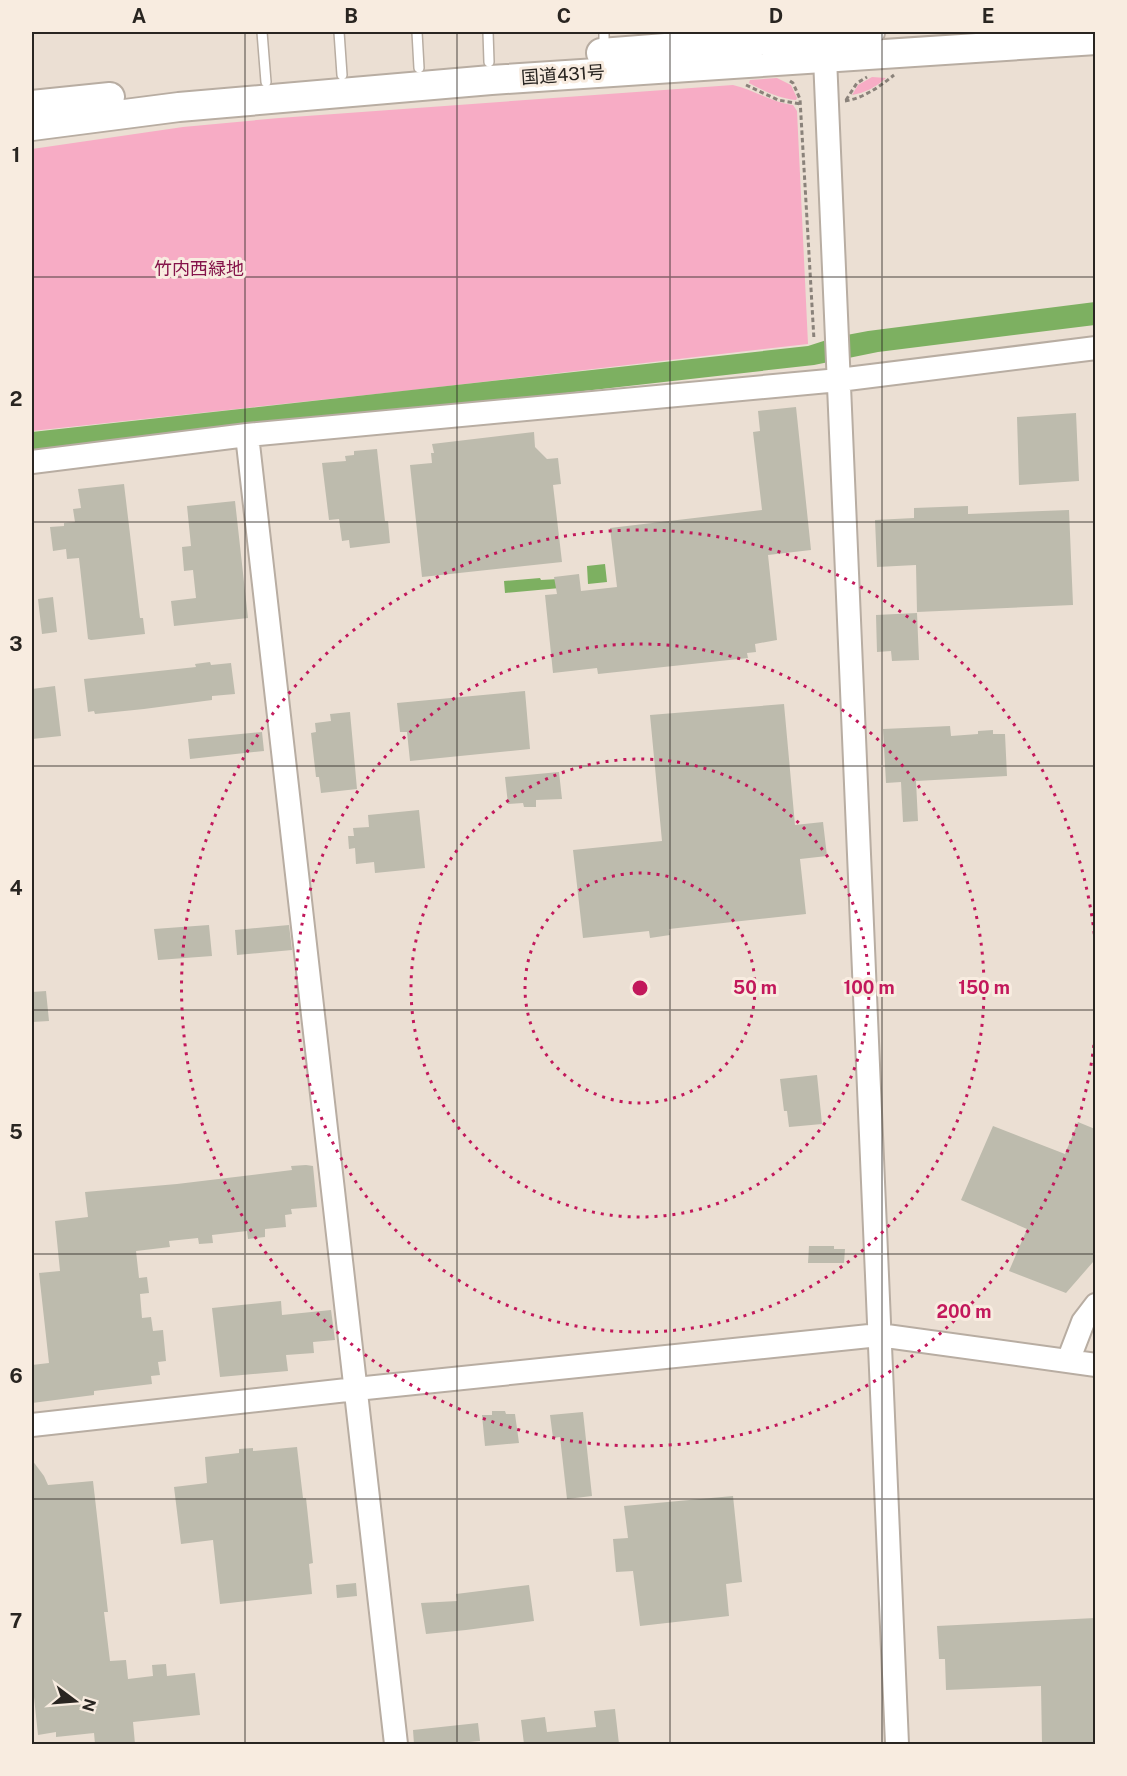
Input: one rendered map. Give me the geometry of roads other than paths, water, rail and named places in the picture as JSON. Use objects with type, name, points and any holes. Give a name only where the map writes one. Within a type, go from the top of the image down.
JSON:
[{"type":"highway","name":"国道431号","points":[[32,105],[489,62],[604,42],[656,45],[870,32]]},
{"type":"highway","name":"国道431号","points":[[32,126],[179,107],[490,80],[1095,40]]},
{"type":"street","points":[[825,58],[897,1744]]},
{"type":"street","points":[[32,462],[838,359],[1095,348]]},
{"type":"street","points":[[246,435],[396,1744]]},
{"type":"street","points":[[1068,1361],[1083,1322],[1095,1305]]},
{"type":"street","points":[[32,1425],[879,1335],[1095,1365]]},
{"type":"lane","points":[[262,32],[266,82]]},
{"type":"lane","points":[[339,32],[342,75]]},
{"type":"lane","points":[[417,32],[419,68]]},
{"type":"lane","points":[[488,32],[489,62]]},
{"type":"park label","name":"竹内西緑地","points":[[199,269]]}]
